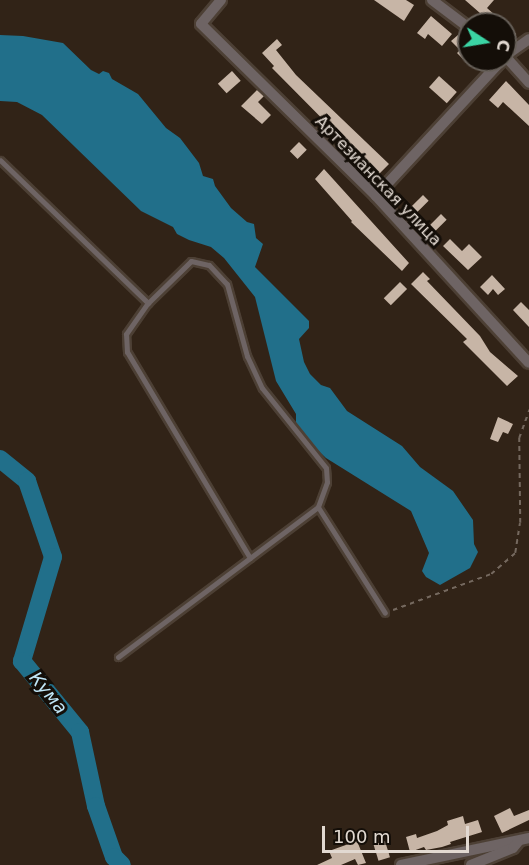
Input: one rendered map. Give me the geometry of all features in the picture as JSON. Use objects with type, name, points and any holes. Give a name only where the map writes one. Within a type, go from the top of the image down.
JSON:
[{"type":"street","name":"Артезианская улица","points":[[221,0],[201,24],[376,196],[529,363]]},
{"type":"street","points":[[432,0],[457,19]]},
{"type":"street","points":[[517,70],[529,83]]},
{"type":"street","points":[[376,196],[491,72]]},
{"type":"street","points":[[401,865],[524,839]]},
{"type":"street","points":[[471,865],[513,848],[524,839]]},
{"type":"lane","points":[[0,160],[148,303]]},
{"type":"lane","points":[[118,657],[250,558],[318,507],[327,482],[326,468],[262,388],[247,356],[238,316],[227,284],[209,266],[191,261],[148,303],[126,334],[128,352],[250,558]]},
{"type":"lane","points":[[318,507],[385,613]]},
{"type":"path","points":[[385,613],[491,574],[515,553],[520,523],[519,438],[529,410]]},
{"type":"water","points":[[0,35],[23,36],[63,43],[91,70],[99,74],[103,71],[109,73],[112,79],[138,94],[166,128],[180,138],[199,163],[203,176],[213,179],[215,186],[231,208],[247,222],[254,224],[256,238],[263,244],[255,267],[309,321],[309,328],[299,339],[304,362],[310,374],[321,385],[330,388],[347,411],[402,446],[420,467],[453,491],[473,520],[474,544],[478,552],[470,568],[440,585],[426,577],[422,571],[429,553],[411,511],[326,458],[308,441],[296,425],[296,414],[276,381],[255,297],[224,258],[211,247],[177,234],[173,227],[141,211],[42,115],[17,102],[0,101]]},
{"type":"building","points":[[374,0],[406,0],[414,5],[404,21]]},
{"type":"building","points":[[465,0],[494,0],[487,8],[492,12],[479,12]]},
{"type":"building","points":[[431,16],[452,34],[442,46],[428,34],[425,39],[417,33]]},
{"type":"building","points":[[457,36],[457,47],[451,41]]},
{"type":"building","points":[[277,39],[282,45],[276,50],[296,75],[389,164],[378,175],[272,68],[274,66],[262,53]]},
{"type":"building","points":[[232,71],[241,81],[227,93],[218,84]]},
{"type":"building","points":[[439,76],[457,92],[447,103],[429,87]]},
{"type":"building","points":[[506,81],[529,105],[529,126],[503,102],[498,108],[489,100]]},
{"type":"building","points":[[257,90],[264,96],[258,102],[271,115],[262,124],[241,106]]},
{"type":"building","points":[[299,142],[307,150],[298,159],[290,151]]},
{"type":"building","points":[[324,169],[409,263],[402,271],[351,222],[315,179]]},
{"type":"building","points":[[423,195],[429,201],[414,216],[408,210]]},
{"type":"building","points":[[441,214],[447,220],[433,234],[427,228]]},
{"type":"building","points":[[450,239],[462,251],[469,244],[482,257],[468,270],[443,246]]},
{"type":"building","points":[[423,272],[430,279],[427,281],[480,336],[490,352],[518,376],[507,386],[463,342],[467,339],[411,284]]},
{"type":"building","points":[[492,275],[505,289],[498,295],[493,289],[488,295],[480,287]]},
{"type":"building","points":[[400,282],[407,289],[391,305],[384,298]]},
{"type":"building","points":[[521,302],[529,310],[529,327],[513,310]]},
{"type":"building","points":[[498,417],[513,424],[508,434],[503,432],[498,442],[490,439]]},
{"type":"building","points":[[510,808],[514,816],[529,810],[529,820],[502,833],[494,816]]},
{"type":"building","points":[[463,816],[465,824],[478,820],[482,832],[450,842],[451,844],[442,847],[426,850],[424,847],[410,852],[406,837],[416,834],[417,838],[437,831],[448,825],[447,821]]},
{"type":"building","points":[[357,841],[366,863],[358,865],[355,859],[341,865],[317,865],[332,858],[329,851]]},
{"type":"building","points":[[385,841],[390,857],[378,861],[374,845]]},
{"type":"waterway","name":"Кума","points":[[0,459],[27,481],[53,557],[22,661],[80,732],[96,806],[114,857],[122,865]]}]
